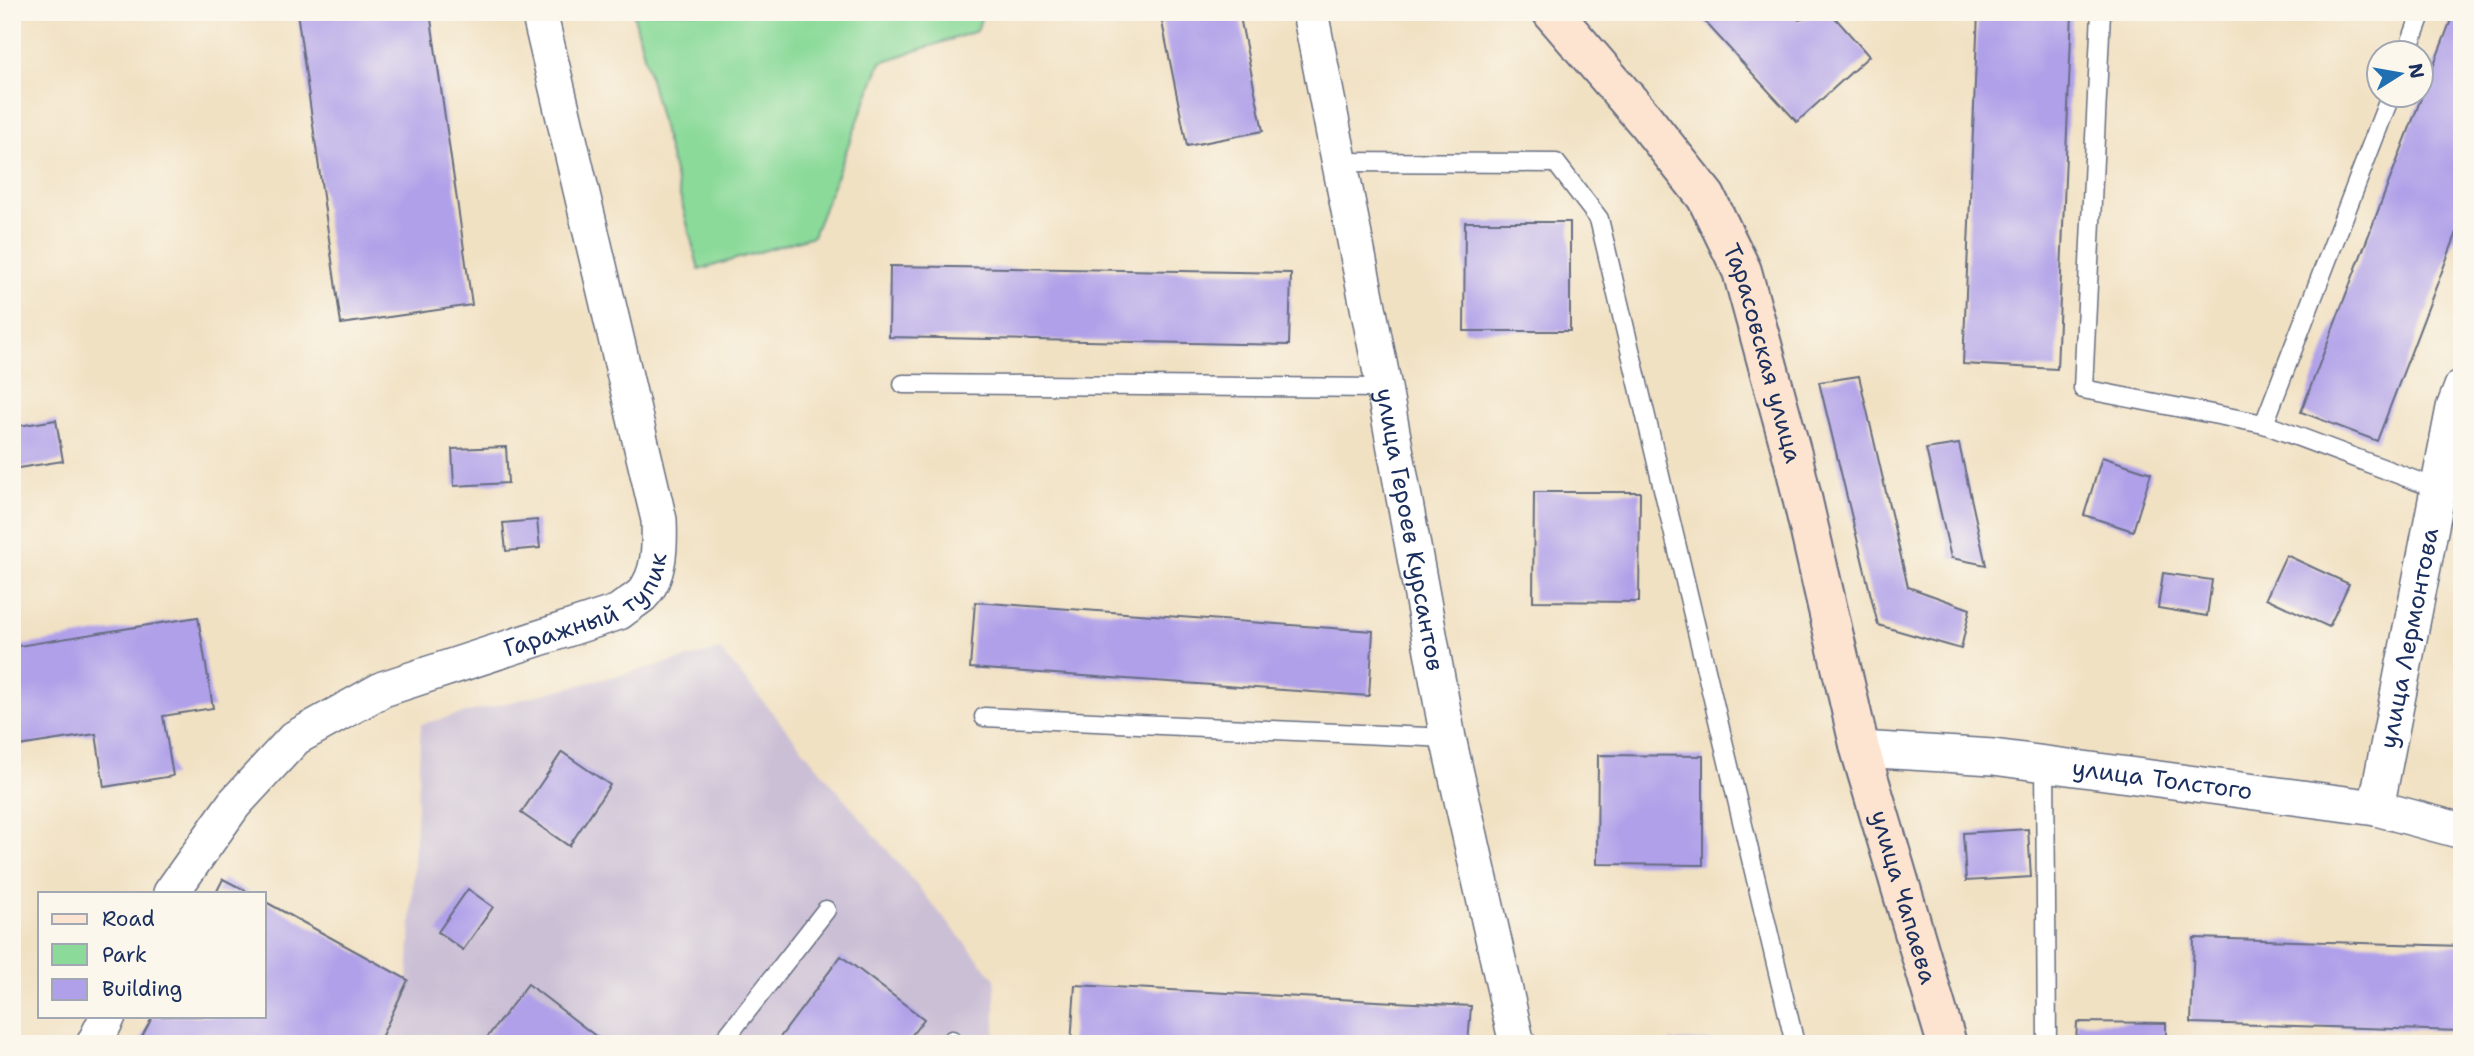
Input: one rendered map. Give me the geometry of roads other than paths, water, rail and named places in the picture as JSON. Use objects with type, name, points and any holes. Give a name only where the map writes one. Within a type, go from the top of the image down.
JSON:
[{"type":"street","name":"Гаражный тупик","points":[[172,892],[234,804],[295,738],[383,689],[619,612],[643,594],[655,573],[660,548],[659,520],[539,12]]},
{"type":"street","name":"улица Героев Курсантов","points":[[1310,12],[1384,388],[1448,738],[1517,1044]]},
{"type":"street","name":"Тарасовская улица","points":[[1552,12],[1645,120],[1706,197],[1742,271],[1793,458],[1860,749]]},
{"type":"street","name":"улица Лермонтова","points":[[2375,808],[2454,408],[2462,387]]},
{"type":"street","name":"улица Толстого","points":[[1860,749],[2045,763],[2375,808],[2462,831]]},
{"type":"street","name":"улица Чапаева","points":[[1860,749],[1947,1044]]},
{"type":"street","points":[[94,1044],[107,1018]]},
{"type":"lane","points":[[2101,12],[2083,389],[2264,424],[2438,489]]},
{"type":"lane","points":[[2412,38],[2422,12]]},
{"type":"lane","points":[[2264,424],[2385,108]]},
{"type":"lane","points":[[1338,162],[1556,163],[1599,219],[1795,1044]]},
{"type":"lane","points":[[903,384],[1384,388]]},
{"type":"lane","points":[[984,716],[1448,738]]},
{"type":"lane","points":[[2045,763],[2047,1044]]},
{"type":"lane","points":[[721,1044],[826,910]]}]
